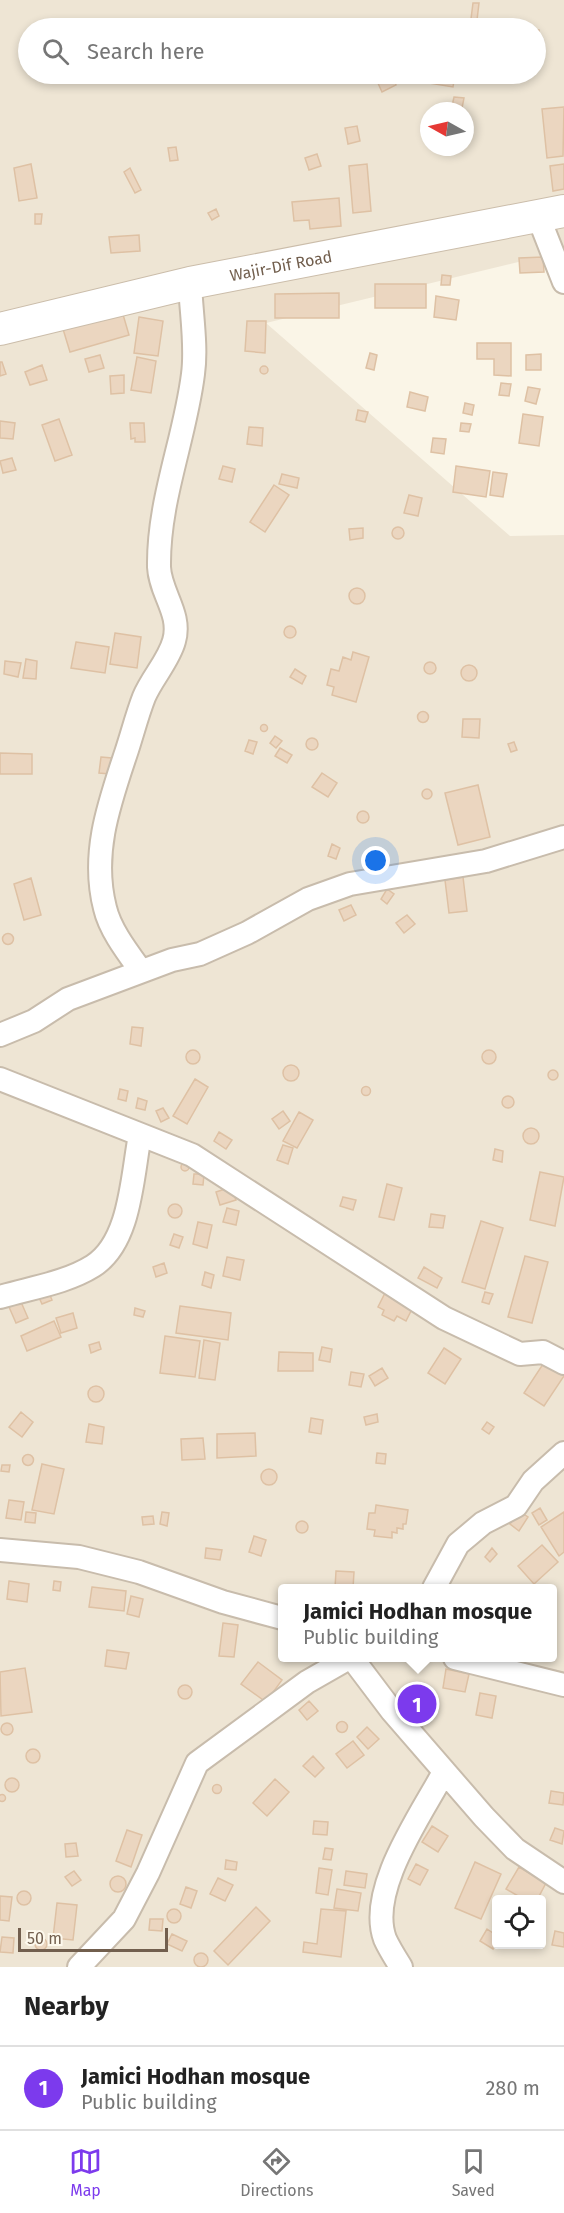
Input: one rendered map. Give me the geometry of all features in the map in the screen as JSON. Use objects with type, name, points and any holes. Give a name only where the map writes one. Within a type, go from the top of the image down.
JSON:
[{"type":"main road","name":"Wajir-Dif Road","points":[[0,328],[190,283],[551,213]]},
{"type":"street","points":[[551,213],[564,282]]},
{"type":"street","points":[[141,971],[105,911],[99,875],[101,838],[110,801],[144,697],[174,640],[176,616],[164,592],[159,569],[160,536],[163,507],[194,373],[190,283]]},
{"type":"street","points":[[0,1035],[34,1021],[68,999],[141,971],[200,954],[247,933],[308,899],[350,884],[486,861],[564,837]]},
{"type":"street","points":[[0,1079],[192,1155],[444,1318],[519,1354],[543,1352],[564,1362]]},
{"type":"street","points":[[0,1297],[69,1277],[93,1267],[109,1253],[124,1224],[140,1135]]},
{"type":"street","points":[[436,1584],[458,1544],[483,1523],[516,1506],[533,1482],[564,1454]]},
{"type":"street","points":[[0,1550],[79,1557],[139,1572],[223,1602],[278,1617]]},
{"type":"street","points":[[79,1967],[124,1919],[148,1873],[197,1763],[307,1682],[343,1662]]},
{"type":"street","points":[[353,1662],[392,1712],[515,1849],[564,1882]]},
{"type":"street","points":[[471,1662],[564,1685]]},
{"type":"street","points":[[402,1967],[385,1938],[381,1912],[384,1886],[444,1772]]},
{"type":"shaded area","points":[[0,0],[564,0],[564,251],[266,323],[510,536],[564,535],[564,1967],[0,1967]]},
{"type":"building","points":[[473,3],[479,3],[477,18],[471,18]]},
{"type":"building","points":[[378,84],[396,84],[396,85],[382,92]]},
{"type":"building","points":[[434,84],[453,84],[453,87]]},
{"type":"building","points":[[454,97],[464,98],[463,102],[453,102]]},
{"type":"building","points":[[564,107],[563,156],[547,158],[542,109]]},
{"type":"building","points":[[357,126],[360,141],[348,144],[345,128]]},
{"type":"building","points":[[176,147],[178,160],[170,161],[168,148]]},
{"type":"building","points":[[317,154],[321,166],[309,170],[305,158]]},
{"type":"building","points":[[31,164],[37,198],[19,201],[14,168]]},
{"type":"building","points":[[367,164],[371,211],[353,213],[349,166]]},
{"type":"building","points":[[564,164],[564,189],[553,191],[550,166]]},
{"type":"building","points":[[130,168],[141,190],[135,193],[124,172]]},
{"type":"building","points":[[339,198],[341,226],[310,229],[309,220],[294,221],[292,202]]},
{"type":"building","points":[[216,209],[219,216],[212,220],[208,213]]},
{"type":"building","points":[[35,214],[42,214],[41,224],[35,224]]},
{"type":"building","points":[[139,235],[140,251],[111,253],[109,237]]},
{"type":"building","points":[[543,257],[544,272],[520,273],[519,258]]},
{"type":"building","points":[[442,275],[451,276],[450,285],[441,285]]},
{"type":"building","points":[[375,284],[426,284],[426,308],[375,308]]},
{"type":"building","points":[[339,293],[339,318],[275,318],[275,294]]},
{"type":"building","points":[[436,296],[459,300],[456,320],[434,317]]},
{"type":"building","points":[[122,311],[129,335],[70,352],[63,329]]},
{"type":"building","points":[[139,317],[163,321],[158,356],[134,353]]},
{"type":"building","points":[[247,321],[266,321],[265,353],[245,351]]},
{"type":"building","points":[[477,343],[511,343],[511,376],[494,375],[494,359],[477,359]]},
{"type":"building","points":[[370,353],[377,355],[374,370],[366,368]]},
{"type":"building","points":[[541,354],[541,370],[526,370],[526,355]]},
{"type":"building","points":[[100,355],[104,368],[89,372],[85,359]]},
{"type":"building","points":[[137,357],[156,361],[151,393],[131,390]]},
{"type":"building","points":[[0,362],[6,374],[0,376]]},
{"type":"building","points":[[42,365],[47,380],[30,385],[25,372]]},
{"type":"building","points":[[264,366],[268,370],[264,374],[260,370]]},
{"type":"building","points":[[124,375],[124,393],[111,394],[110,376]]},
{"type":"building","points":[[501,383],[511,384],[509,396],[499,395]]},
{"type":"building","points":[[528,387],[540,389],[536,404],[525,401]]},
{"type":"building","points":[[410,392],[428,397],[425,411],[407,407]]},
{"type":"building","points":[[465,403],[474,405],[472,415],[463,413]]},
{"type":"building","points":[[358,410],[368,412],[365,422],[356,420]]},
{"type":"building","points":[[523,414],[543,417],[539,446],[519,443]]},
{"type":"building","points":[[59,419],[72,455],[55,461],[42,425]]},
{"type":"building","points":[[0,421],[15,423],[13,439],[0,438]]},
{"type":"building","points":[[130,423],[144,423],[145,442],[135,442],[135,438],[131,439]]},
{"type":"building","points":[[461,423],[471,424],[469,432],[460,431]]},
{"type":"building","points":[[249,427],[263,428],[262,446],[247,444]]},
{"type":"building","points":[[433,438],[446,439],[444,454],[431,452]]},
{"type":"building","points":[[12,458],[16,470],[3,473],[0,461]]},
{"type":"building","points":[[223,466],[235,469],[232,482],[219,479]]},
{"type":"building","points":[[456,466],[490,471],[486,497],[453,492]]},
{"type":"building","points":[[493,472],[507,474],[503,497],[490,495]]},
{"type":"building","points":[[282,474],[299,478],[297,488],[279,484]]},
{"type":"building","points":[[274,485],[289,495],[265,532],[250,522]]},
{"type":"building","points":[[409,495],[422,498],[418,516],[404,513]]},
{"type":"building","points":[[400,527],[404,533],[400,539],[396,539],[392,531]]},
{"type":"building","points":[[363,528],[363,538],[350,540],[349,529]]},
{"type":"building","points":[[354,588],[360,588],[365,596],[363,602],[354,604],[349,599],[349,593]]},
{"type":"building","points":[[290,626],[296,632],[290,638],[284,632]]},
{"type":"building","points":[[115,633],[141,637],[137,668],[110,664]]},
{"type":"building","points":[[76,642],[109,647],[105,673],[71,668]]},
{"type":"building","points":[[353,652],[369,657],[356,702],[332,695],[334,687],[327,685],[331,669],[339,671],[343,657],[351,660]]},
{"type":"building","points":[[26,659],[37,661],[36,679],[23,678]]},
{"type":"building","points":[[5,661],[21,663],[18,677],[4,674]]},
{"type":"building","points":[[430,662],[436,668],[430,674],[424,668]]},
{"type":"building","points":[[466,665],[472,665],[477,673],[475,679],[466,681],[461,676],[461,670]]},
{"type":"building","points":[[295,669],[306,676],[302,684],[290,677]]},
{"type":"building","points":[[423,711],[429,717],[423,723],[417,717]]},
{"type":"building","points":[[463,719],[480,719],[479,738],[462,737]]},
{"type":"building","points":[[264,725],[267,728],[264,731],[261,728]]},
{"type":"building","points":[[275,736],[282,741],[276,748],[270,743]]},
{"type":"building","points":[[312,738],[318,744],[312,750],[306,744]]},
{"type":"building","points":[[249,740],[257,742],[253,754],[245,751]]},
{"type":"building","points":[[514,742],[517,750],[511,752],[508,744]]},
{"type":"building","points":[[280,748],[292,755],[287,763],[275,756]]},
{"type":"building","points":[[0,753],[32,754],[32,774],[0,774]]},
{"type":"building","points":[[101,757],[112,758],[110,774],[99,773]]},
{"type":"building","points":[[322,773],[337,783],[328,797],[312,787]]},
{"type":"building","points":[[478,785],[490,837],[458,845],[445,793]]},
{"type":"building","points":[[427,789],[431,790],[431,798],[427,799],[423,798],[422,794],[423,790]]},
{"type":"building","points":[[365,811],[369,817],[365,823],[361,823],[357,815]]},
{"type":"building","points":[[332,844],[340,848],[336,859],[328,856]]},
{"type":"building","points":[[463,877],[467,911],[449,913],[445,880]]},
{"type":"building","points":[[31,878],[41,915],[24,920],[14,884]]},
{"type":"building","points":[[387,889],[394,894],[387,904],[381,899]]},
{"type":"building","points":[[351,905],[356,915],[344,921],[339,910]]},
{"type":"building","points":[[407,915],[415,924],[404,933],[396,923]]},
{"type":"building","points":[[8,933],[14,939],[8,945],[2,939]]},
{"type":"building","points":[[132,1027],[143,1028],[141,1046],[130,1044]]},
{"type":"building","points":[[190,1050],[196,1050],[200,1057],[196,1064],[190,1064],[186,1060],[186,1054]]},
{"type":"building","points":[[489,1050],[494,1052],[496,1057],[494,1062],[489,1064],[484,1062],[482,1057],[484,1052]]},
{"type":"building","points":[[288,1065],[294,1065],[299,1073],[297,1079],[288,1081],[283,1076],[283,1070]]},
{"type":"building","points":[[553,1070],[557,1071],[557,1079],[553,1080],[549,1079],[548,1075],[549,1071]]},
{"type":"building","points":[[195,1079],[208,1087],[187,1124],[173,1116]]},
{"type":"building","points":[[366,1087],[370,1091],[366,1095],[362,1091]]},
{"type":"building","points":[[120,1089],[128,1091],[126,1101],[118,1099]]},
{"type":"building","points":[[508,1096],[514,1102],[508,1108],[502,1102]]},
{"type":"building","points":[[138,1098],[147,1101],[145,1110],[136,1108]]},
{"type":"building","points":[[163,1108],[169,1118],[161,1122],[156,1111]]},
{"type":"building","points":[[283,1111],[290,1121],[279,1129],[272,1119]]},
{"type":"building","points":[[299,1112],[313,1120],[297,1148],[283,1141]]},
{"type":"building","points":[[528,1128],[534,1128],[539,1136],[537,1142],[528,1144],[523,1139],[523,1133]]},
{"type":"building","points":[[219,1132],[232,1140],[226,1149],[214,1141]]},
{"type":"building","points":[[283,1145],[293,1148],[288,1164],[277,1160]]},
{"type":"building","points":[[495,1149],[503,1151],[502,1162],[493,1160]]},
{"type":"building","points":[[185,1163],[189,1167],[185,1171],[181,1167]]},
{"type":"building","points":[[540,1172],[564,1177],[555,1226],[530,1220]]},
{"type":"building","points":[[194,1174],[204,1174],[203,1185],[193,1184]]},
{"type":"building","points":[[387,1184],[402,1188],[394,1220],[379,1217]]},
{"type":"building","points":[[231,1187],[236,1200],[220,1205],[216,1192]]},
{"type":"building","points":[[343,1197],[356,1200],[353,1210],[340,1206]]},
{"type":"building","points":[[175,1204],[180,1206],[182,1211],[180,1216],[175,1218],[170,1216],[168,1211],[170,1206]]},
{"type":"building","points":[[227,1208],[239,1211],[236,1225],[223,1222]]},
{"type":"building","points":[[431,1214],[445,1216],[443,1228],[429,1227]]},
{"type":"building","points":[[481,1221],[503,1228],[485,1289],[462,1282]]},
{"type":"building","points":[[198,1222],[212,1225],[207,1248],[193,1244]]},
{"type":"building","points":[[174,1234],[183,1237],[179,1248],[170,1245]]},
{"type":"building","points":[[525,1256],[548,1262],[532,1323],[508,1317]]},
{"type":"building","points":[[227,1257],[244,1260],[240,1280],[223,1276]]},
{"type":"building","points":[[164,1263],[167,1273],[156,1277],[153,1267]]},
{"type":"building","points":[[424,1267],[442,1278],[437,1288],[418,1278]]},
{"type":"building","points":[[205,1272],[214,1275],[211,1288],[202,1285]]},
{"type":"building","points":[[47,1288],[52,1300],[42,1304],[37,1293]]},
{"type":"building","points":[[386,1291],[414,1305],[406,1321],[397,1316],[394,1321],[382,1315],[384,1310],[378,1307]]},
{"type":"building","points":[[485,1292],[493,1294],[489,1304],[482,1302]]},
{"type":"building","points":[[21,1302],[28,1318],[16,1323],[9,1307]]},
{"type":"building","points":[[180,1306],[231,1313],[228,1340],[176,1333]]},
{"type":"building","points":[[135,1308],[145,1311],[143,1317],[134,1315]]},
{"type":"building","points":[[73,1313],[77,1328],[61,1333],[56,1318]]},
{"type":"building","points":[[54,1321],[61,1337],[27,1351],[21,1336]]},
{"type":"building","points":[[165,1336],[200,1341],[195,1377],[160,1373]]},
{"type":"building","points":[[204,1340],[220,1343],[215,1380],[199,1378]]},
{"type":"building","points":[[99,1342],[101,1349],[91,1353],[89,1345]]},
{"type":"building","points":[[322,1347],[332,1349],[330,1362],[319,1360]]},
{"type":"building","points":[[444,1348],[461,1359],[445,1384],[428,1373]]},
{"type":"building","points":[[279,1352],[313,1353],[313,1371],[278,1371]]},
{"type":"building","points":[[545,1361],[564,1376],[544,1406],[524,1393]]},
{"type":"building","points":[[382,1368],[388,1378],[375,1386],[369,1376]]},
{"type":"building","points":[[351,1372],[364,1374],[361,1387],[349,1385]]},
{"type":"building","points":[[93,1386],[99,1386],[104,1394],[102,1400],[93,1402],[88,1397],[88,1391]]},
{"type":"building","points":[[21,1412],[33,1422],[22,1437],[9,1427]]},
{"type":"building","points":[[377,1414],[378,1422],[366,1425],[364,1417]]},
{"type":"building","points":[[311,1418],[323,1420],[321,1434],[309,1432]]},
{"type":"building","points":[[487,1422],[494,1427],[489,1434],[482,1429]]},
{"type":"building","points":[[89,1424],[104,1427],[102,1444],[86,1442]]},
{"type":"building","points":[[255,1433],[256,1456],[217,1458],[217,1434]]},
{"type":"building","points":[[203,1438],[205,1459],[182,1460],[181,1439]]},
{"type":"building","points":[[377,1453],[386,1454],[385,1464],[376,1463]]},
{"type":"building","points":[[28,1454],[34,1460],[28,1466],[22,1460]]},
{"type":"building","points":[[42,1464],[64,1469],[54,1514],[32,1510]]},
{"type":"building","points":[[2,1465],[10,1465],[9,1472],[1,1471]]},
{"type":"building","points":[[269,1469],[275,1471],[277,1477],[275,1483],[269,1485],[263,1483],[261,1477],[263,1471]]},
{"type":"building","points":[[9,1500],[24,1502],[21,1520],[6,1518]]},
{"type":"building","points":[[376,1505],[408,1510],[406,1524],[403,1524],[403,1529],[397,1528],[397,1533],[392,1532],[392,1538],[374,1536],[375,1530],[367,1529],[369,1513],[375,1513]]},
{"type":"building","points":[[540,1508],[547,1520],[539,1525],[532,1513]]},
{"type":"building","points":[[519,1511],[528,1517],[519,1531],[510,1524]]},
{"type":"building","points":[[26,1512],[36,1513],[35,1523],[25,1522]]},
{"type":"building","points":[[162,1512],[169,1513],[167,1526],[160,1524]]},
{"type":"building","points":[[564,1512],[564,1552],[559,1556],[541,1527]]},
{"type":"building","points":[[153,1516],[154,1524],[143,1525],[142,1517]]},
{"type":"building","points":[[304,1521],[308,1527],[304,1533],[300,1533],[296,1525]]},
{"type":"building","points":[[254,1536],[266,1540],[261,1556],[249,1552]]},
{"type":"building","points":[[542,1545],[558,1562],[534,1584],[518,1566]]},
{"type":"building","points":[[206,1548],[222,1550],[220,1560],[205,1558]]},
{"type":"building","points":[[492,1548],[497,1554],[490,1562],[485,1557]]},
{"type":"building","points":[[336,1571],[354,1572],[353,1584],[335,1584]]},
{"type":"building","points":[[9,1581],[29,1584],[27,1602],[7,1599]]},
{"type":"building","points":[[54,1581],[61,1582],[60,1591],[53,1590]]},
{"type":"building","points":[[92,1587],[126,1591],[124,1611],[89,1607]]},
{"type":"building","points":[[131,1596],[143,1599],[139,1617],[127,1614]]},
{"type":"building","points":[[223,1623],[238,1625],[234,1657],[219,1656]]},
{"type":"building","points":[[107,1650],[129,1653],[126,1669],[105,1666]]},
{"type":"building","points":[[258,1662],[282,1680],[266,1702],[241,1684]]},
{"type":"building","points":[[25,1668],[32,1712],[1,1716],[0,1672]]},
{"type":"building","points":[[446,1669],[469,1674],[465,1692],[443,1688]]},
{"type":"building","points":[[182,1685],[188,1685],[192,1692],[188,1699],[182,1699],[178,1695],[178,1689]]},
{"type":"building","points":[[480,1693],[496,1696],[492,1718],[476,1715]]},
{"type":"building","points":[[424,1694],[429,1706],[417,1711],[412,1699]]},
{"type":"building","points":[[309,1701],[318,1711],[307,1720],[299,1710]]},
{"type":"building","points":[[342,1721],[348,1727],[342,1733],[336,1727]]},
{"type":"building","points":[[9,1723],[13,1729],[9,1735],[5,1735],[1,1727]]},
{"type":"building","points":[[367,1727],[379,1739],[368,1749],[357,1737]]},
{"type":"building","points":[[353,1741],[364,1755],[347,1768],[336,1754]]},
{"type":"building","points":[[33,1749],[38,1751],[40,1756],[38,1761],[33,1763],[28,1761],[26,1756],[28,1751]]},
{"type":"building","points":[[313,1756],[324,1768],[315,1777],[303,1766]]},
{"type":"building","points":[[9,1778],[15,1778],[19,1785],[15,1792],[9,1792],[5,1788],[5,1782]]},
{"type":"building","points":[[275,1779],[289,1792],[267,1816],[253,1803]]},
{"type":"building","points":[[217,1784],[222,1789],[217,1794],[212,1789]]},
{"type":"building","points":[[551,1791],[564,1793],[563,1805],[549,1803]]},
{"type":"building","points":[[-1,1795],[5,1795],[5,1801],[-1,1801]]},
{"type":"building","points":[[314,1821],[328,1822],[327,1835],[313,1834]]},
{"type":"building","points":[[432,1826],[448,1836],[438,1852],[422,1842]]},
{"type":"building","points":[[555,1828],[564,1831],[562,1844],[550,1840]]},
{"type":"building","points":[[127,1830],[142,1835],[131,1867],[116,1861]]},
{"type":"building","points":[[76,1843],[78,1856],[66,1857],[65,1844]]},
{"type":"building","points":[[325,1848],[333,1849],[331,1860],[323,1859]]},
{"type":"building","points":[[226,1860],[237,1862],[236,1870],[225,1869]]},
{"type":"building","points":[[475,1862],[501,1874],[481,1919],[455,1908]]},
{"type":"building","points":[[416,1864],[428,1870],[420,1885],[408,1879]]},
{"type":"building","points":[[519,1867],[546,1883],[540,1895],[516,1895],[506,1889]]},
{"type":"building","points":[[319,1868],[332,1870],[328,1895],[316,1893]]},
{"type":"building","points":[[74,1871],[81,1880],[72,1886],[65,1877]]},
{"type":"building","points":[[346,1871],[367,1874],[365,1888],[344,1885]]},
{"type":"building","points":[[118,1876],[126,1884],[118,1892],[110,1884]]},
{"type":"building","points":[[218,1878],[233,1885],[225,1901],[210,1894]]},
{"type":"building","points":[[186,1887],[197,1891],[191,1908],[180,1904]]},
{"type":"building","points":[[337,1889],[361,1893],[358,1911],[334,1908]]},
{"type":"building","points":[[24,1891],[29,1893],[31,1898],[29,1903],[24,1905],[19,1903],[17,1898],[19,1893]]},
{"type":"building","points":[[0,1896],[12,1897],[9,1921],[0,1920]]},
{"type":"building","points":[[57,1903],[77,1905],[73,1940],[53,1938]]},
{"type":"building","points":[[256,1907],[270,1921],[228,1965],[214,1951]]},
{"type":"building","points":[[174,1909],[179,1911],[181,1916],[179,1921],[174,1923],[169,1921],[167,1916],[169,1911]]},
{"type":"building","points":[[321,1909],[346,1911],[341,1957],[303,1952],[304,1942],[317,1944]]},
{"type":"building","points":[[150,1919],[163,1919],[162,1931],[149,1930]]},
{"type":"building","points":[[487,1929],[492,1932],[492,1948],[480,1941]]},
{"type":"building","points":[[555,1931],[564,1933],[564,1947],[552,1945]]},
{"type":"building","points":[[172,1934],[187,1941],[182,1951],[167,1944]]},
{"type":"building","points":[[2,1937],[14,1938],[13,1953],[0,1952]]},
{"type":"building","points":[[43,1938],[47,1944],[43,1950],[39,1950],[35,1942]]},
{"type":"building","points":[[198,1953],[204,1953],[208,1960],[204,1967],[198,1967],[194,1963],[194,1957]]},
{"type":"place","name":"Jamici Hodhan mosque","points":[[417,1704]]}]
